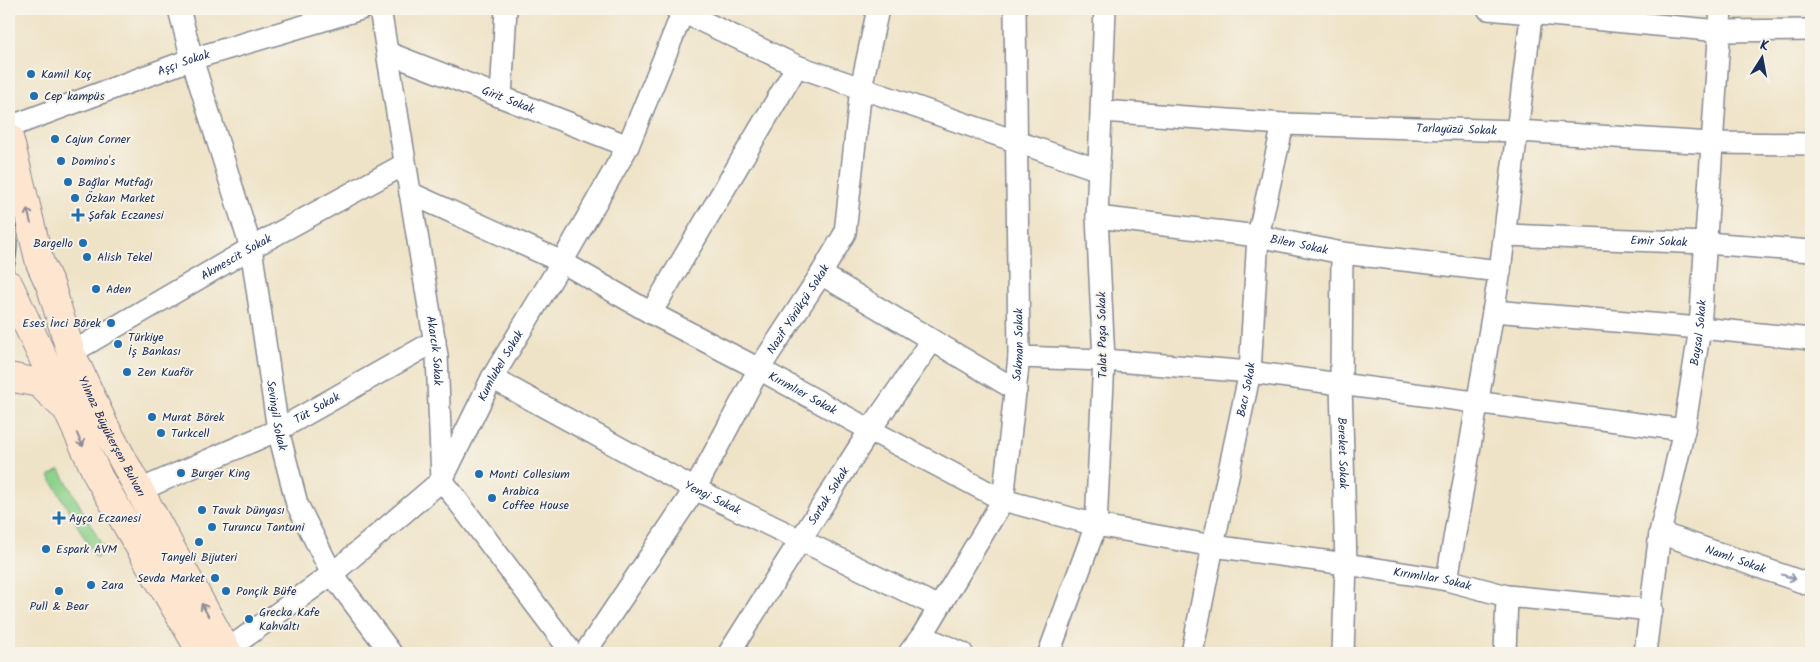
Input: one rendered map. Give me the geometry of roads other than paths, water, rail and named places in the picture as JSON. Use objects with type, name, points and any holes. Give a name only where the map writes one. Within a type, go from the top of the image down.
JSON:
[{"type":"main road","name":"Yılmaz Büyükerşen Bulvarı","points":[[9,137],[44,276],[71,353],[105,427],[140,490],[218,652]]},
{"type":"main road","points":[[9,273],[44,276],[36,298],[16,324]]},
{"type":"main road","points":[[9,285],[16,324],[65,407],[99,478],[218,652]]},
{"type":"main road","points":[[9,377],[39,383],[65,407]]},
{"type":"street","points":[[179,9],[192,60]]},
{"type":"street","name":"Aşçı Sokak","points":[[9,127],[192,60],[361,9]]},
{"type":"street","name":"Akarcık Sokak","points":[[380,9],[437,356],[442,480]]},
{"type":"street","points":[[501,97],[506,9]]},
{"type":"street","name":"Nazif Yörükçü Sokak","points":[[585,653],[695,489],[759,369],[821,274],[845,233],[861,88],[878,9]]},
{"type":"street","name":"Sakman Sokak","points":[[909,653],[922,636],[1003,500],[1019,357],[1015,9]]},
{"type":"street","name":"Talat Paşa Sokak","points":[[1049,653],[1096,525],[1104,360],[1097,217],[1105,9]]},
{"type":"street","points":[[1488,9],[1532,11],[1720,31],[1811,30]]},
{"type":"street","name":"Baysal Sokak","points":[[1645,653],[1652,610],[1660,533],[1684,430],[1700,328],[1721,9]]},
{"type":"street","points":[[681,10],[797,66],[1099,170]]},
{"type":"street","name":"Kumlubel Sokak","points":[[218,652],[238,642],[332,574],[442,480],[492,378],[562,262],[628,146],[681,10]]},
{"type":"street","points":[[1447,580],[1479,403],[1506,235],[1532,11]]},
{"type":"street","name":"Girit Sokak","points":[[388,53],[628,146]]},
{"type":"street","name":"Sevingil Sokak","points":[[192,60],[251,248],[278,430],[297,504],[332,574],[391,653]]},
{"type":"street","points":[[651,313],[797,66]]},
{"type":"street","name":"Tarlayüzü Sokak","points":[[1102,111],[1283,124],[1517,131],[1712,143],[1811,144]]},
{"type":"street","name":"Bacı Sokak","points":[[1192,653],[1250,372],[1258,236],[1283,124]]},
{"type":"street","name":"Akmescit Sokak","points":[[71,353],[251,248],[405,164]]},
{"type":"street","name":"Kırımlıer Sokak","points":[[410,193],[562,262],[651,313],[1003,500],[1096,525],[1213,546]]},
{"type":"street","name":"Bilen Sokak","points":[[1097,217],[1258,236],[1342,253],[1500,271]]},
{"type":"street","name":"Emir Sokak","points":[[1506,235],[1706,243],[1811,251]]},
{"type":"street","name":"Bereket Sokak","points":[[1342,253],[1341,384],[1346,564],[1343,653]]},
{"type":"street","points":[[821,274],[932,342],[1016,390]]},
{"type":"street","points":[[1493,311],[1811,339]]},
{"type":"street","name":"Tüt Sokak","points":[[140,490],[278,430],[434,341]]},
{"type":"street","name":"Sartak Sokak","points":[[729,653],[870,430],[932,342]]},
{"type":"street","points":[[1019,357],[1104,360],[1250,372],[1684,430]]},
{"type":"street","name":"Yengi Sokak","points":[[492,378],[695,489],[939,607]]},
{"type":"street","points":[[442,480],[572,653]]},
{"type":"street","name":"Namlı Sokak","points":[[1660,533],[1811,585]]},
{"type":"street","name":"Kırımlılar Sokak","points":[[1213,546],[1447,580],[1507,596],[1652,610]]},
{"type":"street","points":[[1505,653],[1507,596]]},
{"type":"street","points":[[922,636],[962,653]]},
{"type":"tram line","points":[[9,190],[17,236],[16,259],[9,281]]},
{"type":"place","name":"Kamil Koç","points":[[31,74]]},
{"type":"place","name":"Cep kampüs","points":[[34,96]]},
{"type":"place","name":"Cajun Corner","points":[[55,139]]},
{"type":"place","name":"Domino's","points":[[61,161]]},
{"type":"place","name":"Bağlar Mutfağı","points":[[68,182]]},
{"type":"place","name":"Özkan Market","points":[[75,198]]},
{"type":"place","name":"Şafak Eczanesi","points":[[78,215]]},
{"type":"place","name":"Bargello","points":[[83,243]]},
{"type":"place","name":"Alish Tekel","points":[[87,257]]},
{"type":"place","name":"Aden","points":[[96,289]]},
{"type":"place","name":"Eses İnci Börek","points":[[111,323]]},
{"type":"place","name":"Türkiye İş Bankası","points":[[118,344]]},
{"type":"place","name":"Zen Kuaför","points":[[127,372]]},
{"type":"place","name":"Murat Börek","points":[[152,417]]},
{"type":"place","name":"Turkcell","points":[[161,433]]},
{"type":"place","name":"Burger King","points":[[181,473]]},
{"type":"place","name":"Monti Collesium","points":[[479,474]]},
{"type":"place","name":"Arabica Coffee House","points":[[492,498]]},
{"type":"place","name":"Tavuk Dünyası","points":[[202,510]]},
{"type":"place","name":"Ayça Eczanesi","points":[[59,518]]},
{"type":"place","name":"Turuncu Tantuni","points":[[212,527]]},
{"type":"place","name":"Tanyeli Bijuteri","points":[[199,542]]},
{"type":"place","name":"Espark AVM","points":[[46,549]]},
{"type":"place","name":"Sevda Market","points":[[215,578]]},
{"type":"place","name":"Zara","points":[[91,585]]},
{"type":"place","name":"Pull & Bear","points":[[59,591]]},
{"type":"place","name":"Ponçik Büfe","points":[[226,591]]},
{"type":"place","name":"Grecka Kafe Kahvaltı","points":[[249,619]]}]
